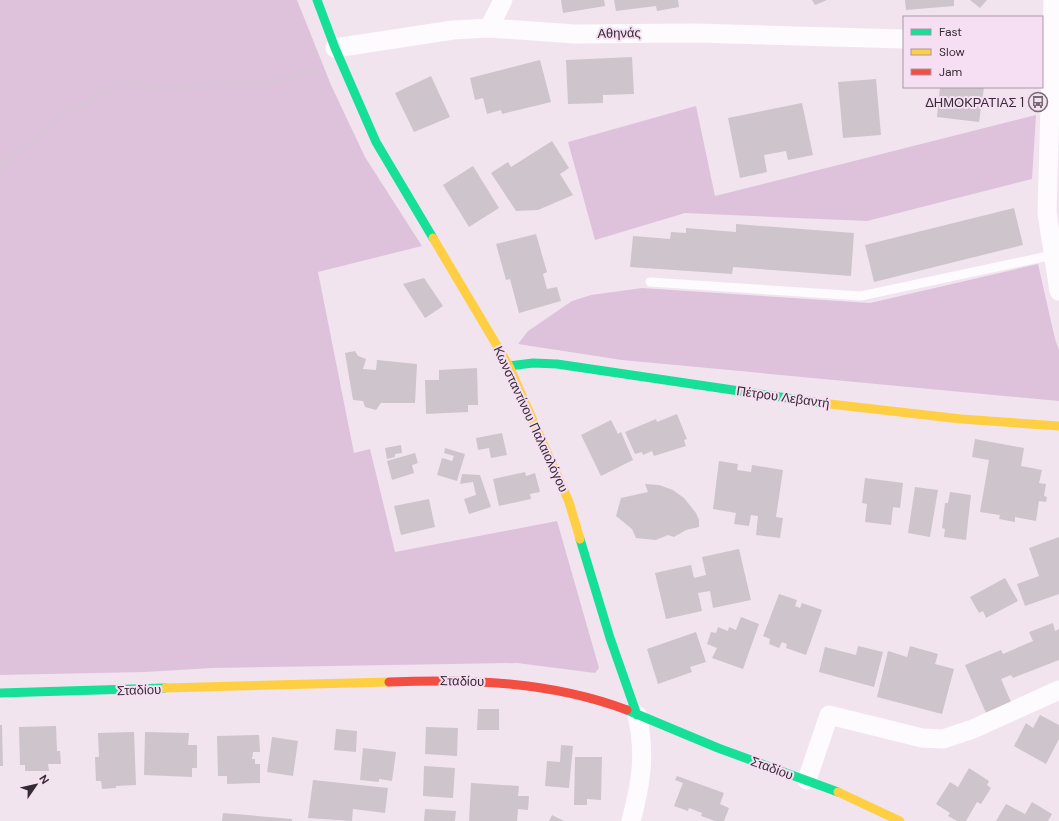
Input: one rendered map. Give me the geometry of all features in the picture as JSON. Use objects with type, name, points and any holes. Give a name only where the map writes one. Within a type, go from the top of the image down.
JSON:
[{"type":"street","name":"Κωνσταντίνου Παλαιολόγου","points":[[317,0],[338,55],[376,142],[509,366],[537,426],[569,502],[610,638],[638,716],[643,739],[643,755],[631,821]]},
{"type":"street","points":[[489,28],[503,0]]},
{"type":"street","points":[[1053,0],[1047,44],[1047,213],[1059,291]]},
{"type":"street","name":"Αθηνάς","points":[[338,55],[453,30],[489,28],[575,34],[696,33],[903,39]]},
{"type":"street","name":"Πέτρου Λεβαντή","points":[[509,366],[524,362],[559,364],[614,373],[927,416],[997,423],[1059,426]]},
{"type":"street","name":"Σταδίου","points":[[0,693],[475,681],[519,684],[560,691],[602,702],[727,752],[807,780],[877,809],[900,821]]},
{"type":"street","points":[[807,780],[829,715],[922,738],[943,739],[973,729],[1059,690]]},
{"type":"lane","points":[[650,282],[861,296],[1053,255]]},
{"type":"path","points":[[0,166],[60,118],[122,82],[158,87],[270,82],[338,55]]},
{"type":"shaded area","points":[[0,0],[297,0],[331,85],[365,157],[422,246],[318,272],[354,453],[370,449],[395,552],[557,521],[599,668],[595,673],[517,663],[212,668],[145,672],[0,675]]},
{"type":"shaded area","points":[[696,106],[715,196],[1036,115],[1032,179],[867,221],[685,213],[595,240],[568,142]]},
{"type":"shaded area","points":[[1038,264],[1055,339],[1059,350],[1059,401],[622,360],[518,344],[528,331],[572,301],[591,295],[642,288],[870,303]]},
{"type":"building","points":[[561,0],[604,0],[605,6],[563,13]]},
{"type":"building","points":[[614,0],[678,0],[679,7],[657,11],[656,6],[616,11]]},
{"type":"building","points":[[812,0],[827,0],[815,5]]},
{"type":"building","points":[[905,0],[954,0],[954,6],[906,10]]},
{"type":"building","points":[[970,0],[987,0],[980,8]]},
{"type":"building","points":[[632,57],[634,94],[603,95],[603,103],[568,104],[566,60]]},
{"type":"building","points":[[540,60],[551,102],[502,114],[501,110],[487,114],[483,98],[475,100],[470,78]]},
{"type":"building","points":[[431,76],[450,117],[414,132],[395,93]]},
{"type":"building","points":[[876,79],[881,135],[843,138],[838,82]]},
{"type":"building","points":[[940,88],[984,88],[979,122],[937,117]]},
{"type":"building","points":[[802,103],[813,155],[788,160],[786,151],[764,155],[767,172],[740,178],[728,118]]},
{"type":"building","points":[[552,141],[569,168],[560,174],[573,195],[538,210],[516,211],[491,173],[508,162],[511,167]]},
{"type":"building","points":[[473,166],[499,208],[469,227],[443,185]]},
{"type":"building","points":[[1014,208],[1023,245],[874,282],[865,245]]},
{"type":"building","points":[[736,224],[854,233],[851,276],[733,267],[732,274],[630,267],[633,236],[670,239],[671,232],[686,233],[686,228],[736,232]]},
{"type":"building","points":[[536,234],[547,272],[543,274],[547,289],[557,287],[561,301],[519,313],[510,279],[506,280],[496,244]]},
{"type":"building","points":[[424,278],[443,306],[425,318],[403,284]]},
{"type":"building","points":[[355,351],[358,356],[366,359],[363,369],[376,370],[377,360],[417,364],[415,403],[381,403],[376,410],[365,407],[363,401],[353,400],[345,353]]},
{"type":"building","points":[[477,368],[478,405],[468,405],[468,412],[426,414],[425,380],[439,380],[439,370]]},
{"type":"building","points":[[677,414],[687,439],[684,440],[686,446],[654,456],[652,451],[643,455],[642,452],[635,454],[625,432],[656,419],[657,422]]},
{"type":"building","points":[[611,420],[618,434],[621,432],[633,460],[601,476],[581,435]]},
{"type":"building","points":[[502,433],[507,455],[491,458],[489,448],[478,450],[476,438]]},
{"type":"building","points":[[975,439],[1024,448],[1021,466],[1042,470],[1039,483],[1046,484],[1044,496],[1047,497],[1046,502],[1039,501],[1036,521],[1015,517],[1015,522],[999,519],[1000,515],[980,512],[989,460],[972,457]]},
{"type":"building","points":[[401,445],[402,453],[395,454],[395,457],[387,459],[385,448]]},
{"type":"building","points":[[445,448],[465,454],[457,481],[437,475],[442,458],[452,461],[454,456],[444,453]]},
{"type":"building","points":[[415,453],[418,463],[412,465],[414,473],[392,480],[387,461]]},
{"type":"building","points":[[719,461],[738,464],[737,470],[751,472],[752,465],[783,470],[776,517],[783,518],[780,538],[756,535],[758,516],[751,515],[749,526],[734,524],[736,513],[713,509]]},
{"type":"building","points":[[525,472],[526,476],[535,473],[540,492],[530,494],[531,499],[499,506],[493,479]]},
{"type":"building","points":[[462,474],[480,475],[491,507],[469,514],[464,499],[476,495],[473,482],[460,484]]},
{"type":"building","points":[[865,478],[903,483],[900,508],[893,507],[891,525],[865,522],[867,504],[862,503]]},
{"type":"building","points":[[645,484],[659,485],[673,490],[684,498],[696,513],[699,520],[699,527],[686,530],[674,537],[668,535],[656,540],[636,538],[632,529],[616,516],[621,498],[648,492]]},
{"type":"building","points":[[915,487],[938,490],[930,537],[908,533]]},
{"type":"building","points":[[950,492],[971,495],[966,540],[944,537],[945,529],[942,528],[945,503],[948,503]]},
{"type":"building","points":[[429,499],[435,527],[401,535],[394,506]]},
{"type":"building","points":[[1059,537],[1059,594],[1025,606],[1017,584],[1039,576],[1029,548]]},
{"type":"building","points":[[739,549],[751,600],[713,608],[710,591],[698,593],[702,611],[666,619],[655,573],[691,565],[694,578],[706,575],[702,557]]},
{"type":"building","points":[[1005,578],[1018,601],[986,618],[983,611],[979,613],[970,597]]},
{"type":"building","points":[[779,594],[797,600],[795,606],[800,608],[802,603],[822,610],[806,655],[786,648],[787,644],[782,642],[779,648],[769,644],[770,639],[763,636]]},
{"type":"building","points":[[741,617],[759,624],[743,669],[712,658],[717,648],[707,644],[711,632],[716,633],[718,627],[728,631],[729,627],[736,630]]},
{"type":"building","points":[[1053,623],[1055,631],[1059,629],[1059,660],[1013,678],[1011,675],[1001,679],[1011,702],[986,713],[965,665],[1001,650],[1003,654],[1033,641],[1029,632]]},
{"type":"building","points":[[696,632],[706,662],[690,667],[692,672],[658,684],[647,649]]},
{"type":"building","points":[[858,646],[883,652],[874,687],[819,672],[825,647],[856,655]]},
{"type":"building","points":[[910,646],[938,654],[935,664],[954,669],[942,714],[877,697],[888,651],[907,657]]},
{"type":"building","points":[[478,709],[499,709],[499,730],[477,730]]},
{"type":"building","points":[[1040,715],[1059,725],[1059,739],[1046,764],[1014,746],[1026,723],[1033,728]]},
{"type":"building","points":[[0,725],[2,725],[3,766],[0,766]]},
{"type":"building","points":[[56,726],[57,751],[60,751],[61,764],[48,764],[49,771],[25,771],[25,765],[20,765],[19,727]]},
{"type":"building","points":[[426,727],[458,728],[457,756],[425,754]]},
{"type":"building","points":[[336,729],[357,731],[356,752],[334,750]]},
{"type":"building","points":[[134,732],[136,785],[116,786],[116,788],[102,789],[101,781],[96,781],[95,757],[99,757],[98,733]]},
{"type":"building","points":[[145,732],[189,733],[188,745],[197,745],[197,768],[192,768],[192,777],[144,775]]},
{"type":"building","points":[[259,735],[260,752],[253,752],[252,759],[255,759],[255,764],[260,764],[260,783],[227,784],[227,776],[218,776],[217,736]]},
{"type":"building","points":[[272,737],[298,741],[293,776],[267,772]]},
{"type":"building","points":[[561,745],[573,746],[569,788],[545,786],[547,761],[560,762]]},
{"type":"building","points":[[363,748],[396,752],[392,781],[379,779],[379,782],[360,780]]},
{"type":"building","points":[[575,757],[602,757],[601,800],[587,799],[587,805],[574,805]]},
{"type":"building","points":[[424,766],[455,768],[453,798],[423,796]]},
{"type":"building","points":[[969,768],[989,781],[987,785],[991,788],[981,804],[977,802],[966,821],[957,821],[948,816],[950,813],[936,804],[950,782],[958,787]]},
{"type":"building","points":[[677,776],[724,793],[720,804],[729,808],[724,821],[715,821],[701,816],[702,813],[689,808],[688,811],[674,806],[683,783],[675,780]]},
{"type":"building","points":[[313,780],[388,788],[385,813],[353,809],[352,821],[308,818]]},
{"type":"building","points":[[471,783],[519,786],[518,796],[529,796],[528,810],[518,809],[517,821],[469,821]]},
{"type":"building","points":[[1032,802],[1052,814],[1048,821],[996,821],[1006,804],[1025,814]]},
{"type":"building","points":[[425,809],[456,811],[455,821],[424,821]]},
{"type":"building","points":[[223,813],[292,819],[292,821],[222,821]]},
{"type":"building","points":[[552,815],[564,821],[549,821]]},
{"type":"traffic: fast","points":[[317,0],[335,48],[376,142],[433,238]]},
{"type":"traffic: fast","points":[[509,366],[533,363],[557,364],[821,403]]},
{"type":"traffic: fast","points":[[580,539],[610,638],[637,715]]},
{"type":"traffic: fast","points":[[0,693],[165,688]]},
{"type":"traffic: fast","points":[[627,710],[718,748],[838,792]]},
{"type":"traffic: slow","points":[[433,238],[509,366],[569,502],[580,539]]},
{"type":"traffic: slow","points":[[821,403],[961,419],[1059,426]]},
{"type":"traffic: slow","points":[[165,688],[389,682]]},
{"type":"traffic: slow","points":[[838,792],[900,821]]},
{"type":"traffic: jam","points":[[389,682],[450,681],[510,684],[569,693],[598,700],[627,710]]},
{"type":"place","name":"ΔΗΜΟΚΡΑΤΙΑΣ 1","points":[[1038,102]]}]
